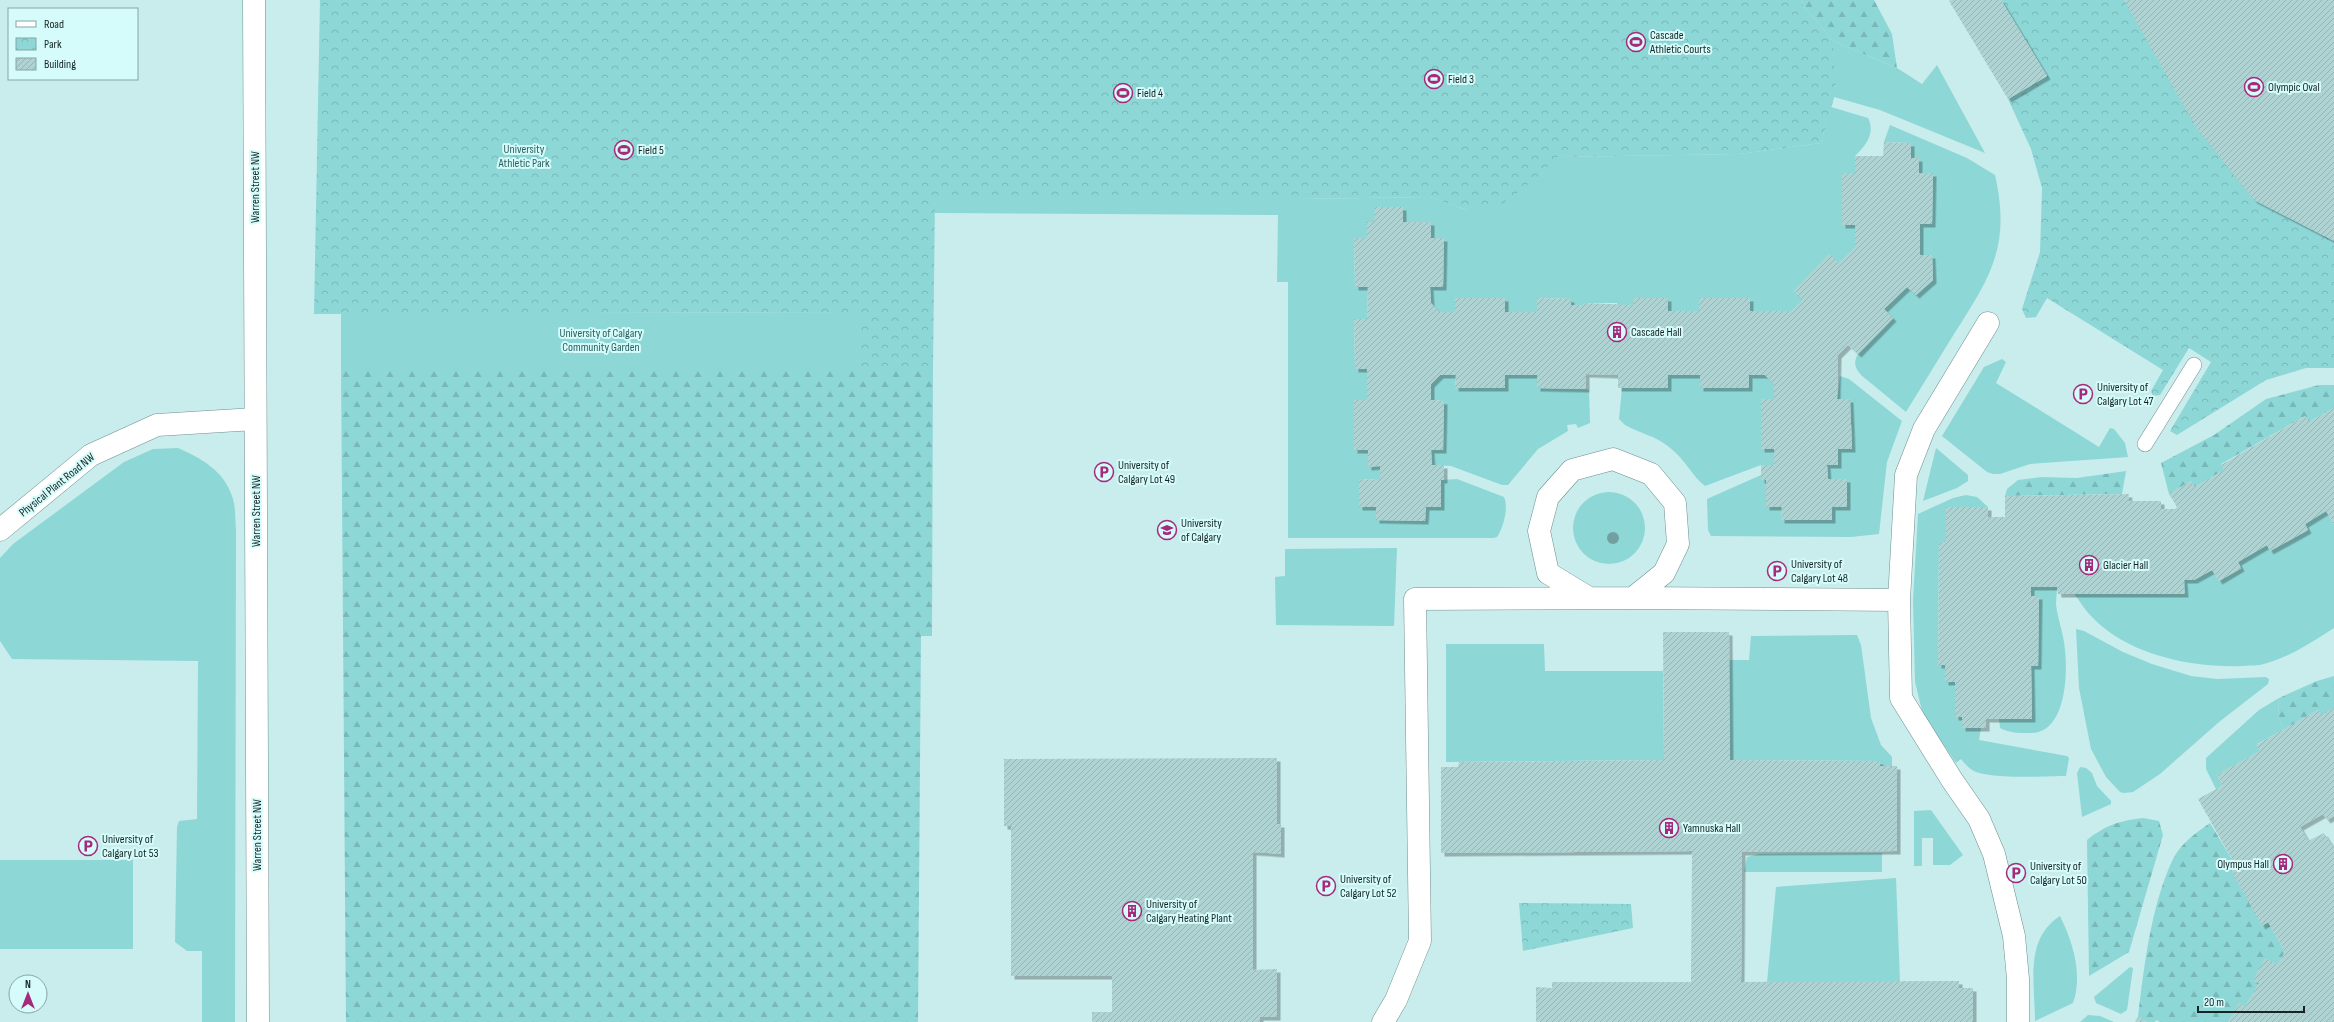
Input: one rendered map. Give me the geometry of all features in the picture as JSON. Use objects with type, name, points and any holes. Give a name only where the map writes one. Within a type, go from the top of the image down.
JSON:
[{"type":"street","name":"Warren Street NW","points":[[254,0],[258,1022]]},
{"type":"street","points":[[1988,323],[1924,429],[1906,474],[1899,600],[1901,698],[1979,819],[1994,854],[2014,936],[2018,979],[2018,1022]]},
{"type":"street","name":"Physical Plant Road NW","points":[[0,530],[91,455],[157,425],[255,419]]},
{"type":"street","points":[[1589,598],[1548,573],[1539,531],[1548,497],[1572,470],[1613,459],[1651,474],[1675,503],[1678,544],[1664,572],[1633,598]]},
{"type":"street","points":[[1383,1022],[1396,1000],[1420,941],[1415,599],[1633,598],[1899,600]]},
{"type":"lane","points":[[2145,444],[2194,365]]},
{"type":"green space","name":"University Athletic Park","points":[[320,0],[1803,0],[1802,4],[1833,41],[1836,91],[1821,143],[1739,154],[1557,157],[1538,177],[1501,205],[1467,210],[1430,197],[1297,199],[935,199],[933,367],[861,367],[860,312],[314,314]]},
{"type":"green space","points":[[1803,0],[1874,0],[1892,34],[1897,68],[1833,41],[1802,4]]},
{"type":"green space","points":[[2001,0],[2124,0],[2334,241],[2334,368],[2306,368],[2266,380],[2177,435],[2170,431],[2211,362],[2189,348],[2160,395],[2153,396],[2151,391],[2163,370],[2047,298],[2036,317],[2026,318],[2022,309],[2040,252],[2042,188],[2031,149],[2008,99],[2047,76]]},
{"type":"green space","points":[[1833,41],[1897,68],[1922,84],[1937,65],[1985,153],[1880,110],[1834,97]]},
{"type":"green space","points":[[1831,107],[1868,118],[1871,129],[1866,144],[1855,156],[1855,173],[1842,173],[1842,225],[1855,225],[1855,248],[1839,263],[1829,255],[1794,291],[1803,300],[1792,311],[1750,311],[1750,298],[1699,298],[1699,311],[1668,311],[1668,298],[1634,298],[1634,305],[1617,305],[1617,303],[1584,303],[1583,305],[1571,305],[1571,299],[1537,298],[1537,312],[1505,312],[1505,298],[1455,298],[1455,312],[1439,312],[1431,303],[1430,287],[1443,287],[1444,238],[1431,238],[1431,222],[1403,222],[1402,207],[1374,222],[1367,222],[1367,238],[1354,238],[1355,287],[1368,287],[1367,319],[1354,319],[1355,369],[1367,369],[1367,400],[1354,400],[1354,450],[1368,450],[1368,467],[1380,466],[1380,480],[1359,479],[1359,507],[1376,507],[1376,520],[1425,521],[1426,507],[1441,507],[1441,480],[1457,479],[1504,497],[1506,512],[1497,537],[1493,538],[1288,538],[1288,282],[1277,282],[1278,215],[934,213],[935,199],[1297,199],[1430,197],[1467,210],[1538,177],[1556,157],[1739,154],[1821,143]]},
{"type":"green space","points":[[1890,125],[1967,158],[1995,175],[2001,222],[1999,241],[1994,259],[1978,295],[1906,412],[1861,375],[1856,368],[1855,363],[1858,354],[1893,319],[1884,309],[1907,287],[1916,295],[1933,280],[1932,255],[1920,255],[1920,224],[1932,224],[1933,174],[1919,173],[1919,158],[1911,158],[1911,143],[1884,142]]},
{"type":"green space","name":"University of Calgary Community Garden","points":[[861,312],[861,367],[341,367],[341,313]]},
{"type":"green space","points":[[2002,359],[2006,362],[1996,383],[2099,447],[2110,428],[2114,429],[2125,443],[2128,457],[2030,464],[2000,474],[1987,472],[1942,436],[1984,367]]},
{"type":"green space","points":[[341,367],[933,367],[932,636],[921,636],[918,1022],[346,1022]]},
{"type":"green space","points":[[1440,375],[1456,375],[1455,388],[1505,388],[1505,375],[1537,375],[1537,388],[1586,389],[1589,390],[1590,423],[1578,428],[1576,424],[1567,425],[1568,431],[1538,449],[1508,485],[1502,485],[1451,466],[1432,465],[1431,450],[1443,450],[1444,401],[1431,400],[1431,384]]},
{"type":"green space","points":[[1668,375],[1700,375],[1700,388],[1749,388],[1749,375],[1765,375],[1774,384],[1774,399],[1761,400],[1761,449],[1774,449],[1774,465],[1761,465],[1705,486],[1680,457],[1664,443],[1625,425],[1619,419],[1622,388],[1668,388]]},
{"type":"green space","points":[[1840,376],[1849,379],[1902,421],[1887,462],[1879,534],[1851,537],[1711,536],[1708,530],[1707,499],[1761,475],[1761,480],[1766,480],[1766,507],[1782,507],[1781,520],[1832,507],[1847,507],[1847,479],[1828,479],[1827,465],[1838,465],[1838,449],[1852,449],[1850,399],[1837,399]]},
{"type":"green space","points":[[2319,385],[2334,385],[2334,408],[2309,422],[2305,416],[2221,464],[2224,470],[2195,487],[2191,481],[2169,494],[2161,463],[2214,435],[2266,399]]},
{"type":"green space","points":[[178,448],[195,456],[211,466],[217,472],[228,487],[235,509],[235,1022],[202,1022],[202,951],[187,951],[175,942],[177,827],[179,821],[197,819],[198,661],[12,659],[0,641],[0,558],[13,544],[124,462],[153,449]]},
{"type":"green space","points":[[1936,448],[1968,475],[1968,481],[1957,488],[1923,501]]},
{"type":"green space","points":[[2126,471],[2122,494],[2005,496],[2007,489],[2018,480],[2041,477],[2077,478]]},
{"type":"green space","points":[[1609,492],[1629,498],[1639,508],[1645,528],[1639,548],[1629,558],[1609,564],[1589,558],[1579,548],[1573,528],[1579,508],[1589,498]]},
{"type":"green space","points":[[1966,495],[1977,497],[1988,507],[1946,542],[1939,542],[1938,665],[1945,665],[1946,682],[1955,682],[1955,717],[1962,717],[1981,728],[1979,740],[2067,756],[2069,758],[2066,776],[2004,776],[1980,773],[1972,770],[1961,759],[1956,763],[1923,715],[1915,682],[1913,600],[1918,514],[1953,498]]},
{"type":"green space","points":[[2326,511],[2334,524],[2334,628],[2300,649],[2274,661],[2259,665],[2223,666],[2203,665],[2161,656],[2123,641],[2106,629],[2089,614],[2074,594],[2184,594],[2184,580],[2194,580],[2212,570],[2219,581],[2241,569],[2238,562],[2267,545],[2270,551],[2308,530],[2305,524]]},
{"type":"green space","points":[[1397,548],[1394,626],[1276,625],[1275,577],[1285,576],[1285,549]]},
{"type":"green space","points":[[2031,587],[2057,587],[2056,605],[2065,650],[2066,674],[2062,702],[2051,724],[2042,731],[2030,733],[2007,731],[2000,728],[1999,719],[2032,719],[2031,666],[2038,666],[2039,596],[2031,596]]},
{"type":"green space","points":[[2076,629],[2084,631],[2123,652],[2152,664],[2191,676],[2217,679],[2266,677],[2269,679],[2268,684],[2219,722],[2160,774],[2133,792],[2120,792],[2106,777],[2091,749],[2079,688]]},
{"type":"green space","points":[[1857,635],[1861,645],[1871,718],[1881,745],[1892,757],[1892,766],[1880,766],[1880,761],[1730,760],[1729,660],[1749,660],[1751,636]]},
{"type":"green space","points":[[1446,644],[1544,644],[1545,671],[1663,671],[1664,760],[1446,762]]},
{"type":"green space","points":[[2334,676],[2334,708],[2322,715],[2318,710],[2283,730],[2278,715],[2279,698],[2317,681]]},
{"type":"green space","points":[[2279,698],[2278,715],[2283,730],[2257,744],[2260,751],[2217,775],[2222,786],[2216,789],[2206,769],[2206,758],[2259,710]]},
{"type":"green space","points":[[2080,767],[2086,768],[2092,773],[2097,786],[2111,801],[2111,804],[2082,817],[2077,773]]},
{"type":"green space","points":[[1931,810],[1963,855],[1950,865],[1933,865],[1933,838],[1922,838],[1922,866],[1914,866],[1914,811]]},
{"type":"green space","points":[[2143,818],[2159,821],[2163,835],[2129,952],[2089,976],[2087,840],[2113,824]]},
{"type":"green space","points":[[2210,823],[2234,863],[2262,926],[2268,922],[2285,952],[2278,965],[2253,980],[2259,983],[2245,1007],[2240,1004],[2228,1022],[2160,1022],[2156,1020],[2155,1022],[2147,1022],[2138,1017],[2150,936],[2165,877],[2176,853],[2180,848]]},
{"type":"green space","points":[[1882,853],[1882,872],[1744,872],[1747,857],[1759,854]]},
{"type":"green space","points":[[0,860],[133,860],[133,949],[0,949]]},
{"type":"green space","points":[[1896,878],[1900,982],[1767,982],[1776,887]]},
{"type":"green space","points":[[1519,903],[1631,904],[1633,928],[1523,951]]},
{"type":"green space","points":[[2060,916],[2069,937],[2075,959],[2077,970],[2076,992],[2073,1003],[2035,1021],[2033,978],[2036,950],[2041,937],[2049,926]]},
{"type":"green space","points":[[2130,967],[2133,968],[2127,1010],[2121,1014],[2096,1003],[2094,997]]},
{"type":"green space","points":[[2088,1015],[2100,1016],[2114,1022],[2080,1022]]},
{"type":"building","points":[[2001,0],[2047,76],[2008,99],[1949,1]]},
{"type":"building","name":"Olympic Oval","points":[[2124,0],[2334,0],[2334,241],[2254,200],[2197,129]]},
{"type":"building","name":"Cascade Hall","points":[[1884,142],[1911,143],[1911,158],[1919,158],[1919,173],[1933,173],[1932,224],[1920,224],[1920,255],[1932,255],[1933,280],[1916,295],[1907,287],[1884,309],[1893,318],[1858,354],[1848,345],[1838,355],[1837,399],[1850,399],[1852,449],[1838,449],[1838,465],[1827,465],[1828,479],[1847,479],[1847,507],[1832,507],[1832,520],[1781,520],[1782,507],[1766,507],[1766,480],[1761,480],[1761,465],[1774,465],[1774,449],[1761,449],[1761,399],[1774,399],[1774,384],[1765,375],[1749,375],[1749,388],[1700,388],[1700,375],[1668,375],[1668,388],[1618,388],[1618,375],[1586,374],[1586,389],[1537,388],[1537,375],[1505,375],[1505,388],[1455,388],[1456,375],[1440,375],[1431,384],[1431,400],[1444,401],[1443,450],[1431,450],[1432,465],[1444,465],[1444,480],[1441,480],[1441,507],[1426,507],[1425,521],[1376,520],[1376,507],[1359,507],[1359,479],[1380,480],[1380,466],[1368,467],[1368,450],[1354,450],[1354,400],[1367,400],[1367,369],[1355,369],[1354,319],[1367,319],[1368,287],[1355,287],[1354,238],[1367,238],[1367,222],[1374,222],[1375,207],[1403,207],[1403,222],[1431,222],[1431,238],[1444,238],[1443,287],[1430,287],[1431,303],[1439,312],[1455,312],[1455,298],[1505,298],[1505,312],[1537,312],[1537,298],[1571,299],[1571,305],[1583,305],[1584,303],[1634,305],[1634,298],[1668,298],[1668,311],[1699,311],[1699,298],[1750,298],[1750,311],[1792,311],[1803,300],[1794,291],[1829,254],[1839,263],[1855,248],[1855,225],[1842,225],[1842,173],[1855,173],[1855,156],[1883,156]]},
{"type":"building","name":"Glacier Hall","points":[[2334,408],[2334,524],[2326,511],[2305,524],[2308,530],[2270,551],[2267,545],[2238,562],[2241,568],[2219,581],[2212,570],[2194,580],[2184,580],[2185,594],[2058,594],[2057,587],[2031,587],[2031,596],[2039,596],[2038,666],[2031,666],[2032,719],[1986,719],[1986,728],[1962,728],[1962,717],[1955,717],[1955,682],[1945,682],[1945,665],[1938,665],[1939,542],[1946,542],[1946,507],[1988,507],[1988,517],[2005,517],[2005,496],[2129,494],[2128,501],[2161,501],[2161,509],[2175,509],[2177,507],[2169,494],[2191,481],[2195,487],[2224,470],[2221,465],[2305,416],[2309,422]]},
{"type":"building","name":"Yamnuska Hall","points":[[1663,632],[1729,632],[1730,760],[1880,761],[1880,766],[1897,766],[1897,851],[1742,852],[1741,982],[1959,981],[1959,988],[1973,988],[1973,1022],[1536,1022],[1536,987],[1552,988],[1552,982],[1691,982],[1692,851],[1441,853],[1441,767],[1458,767],[1459,762],[1664,760]]},
{"type":"building","name":"Olympus Hall","points":[[2334,708],[2334,816],[2327,820],[2323,814],[2300,827],[2308,841],[2324,833],[2334,849],[2334,1022],[2228,1022],[2239,1003],[2245,1007],[2259,983],[2253,980],[2265,958],[2278,965],[2285,952],[2268,922],[2262,926],[2228,865],[2234,863],[2198,799],[2222,786],[2217,775],[2260,751],[2256,745],[2318,710],[2322,715]]},
{"type":"building","name":"University of Calgary Heating Plant","points":[[1277,758],[1277,824],[1281,824],[1281,854],[1253,852],[1253,970],[1277,969],[1277,1017],[1260,1017],[1260,1022],[1092,1022],[1092,1012],[1112,1012],[1112,976],[1011,976],[1011,826],[1004,826],[1004,759]]},
{"type":"building","points":[[2138,1017],[2147,1022],[2135,1022]]},
{"type":"place","name":"Cascade Athletic Courts","points":[[1636,42]]},
{"type":"place","name":"Field 3","points":[[1434,79]]},
{"type":"place","name":"Olympic Oval","points":[[2254,87]]},
{"type":"place","name":"Field 4","points":[[1123,93]]},
{"type":"place","name":"Field 5","points":[[624,150]]},
{"type":"place","name":"Cascade Hall","points":[[1617,332]]},
{"type":"place","name":"University of Calgary Lot 47","points":[[2083,394]]},
{"type":"place","name":"University of Calgary Lot 49","points":[[1104,472]]},
{"type":"place","name":"University of Calgary","points":[[1167,530]]},
{"type":"place","name":"Glacier Hall","points":[[2089,565]]},
{"type":"place","name":"University of Calgary Lot 48","points":[[1777,571]]},
{"type":"place","name":"Yamnuska Hall","points":[[1669,828]]},
{"type":"place","name":"University of Calgary Lot 53","points":[[88,846]]},
{"type":"place","name":"Olympus Hall","points":[[2283,864]]},
{"type":"place","name":"University of Calgary Lot 50","points":[[2016,873]]},
{"type":"place","name":"University of Calgary Lot 52","points":[[1326,886]]},
{"type":"place","name":"University of Calgary Heating Plant","points":[[1132,911]]}]
